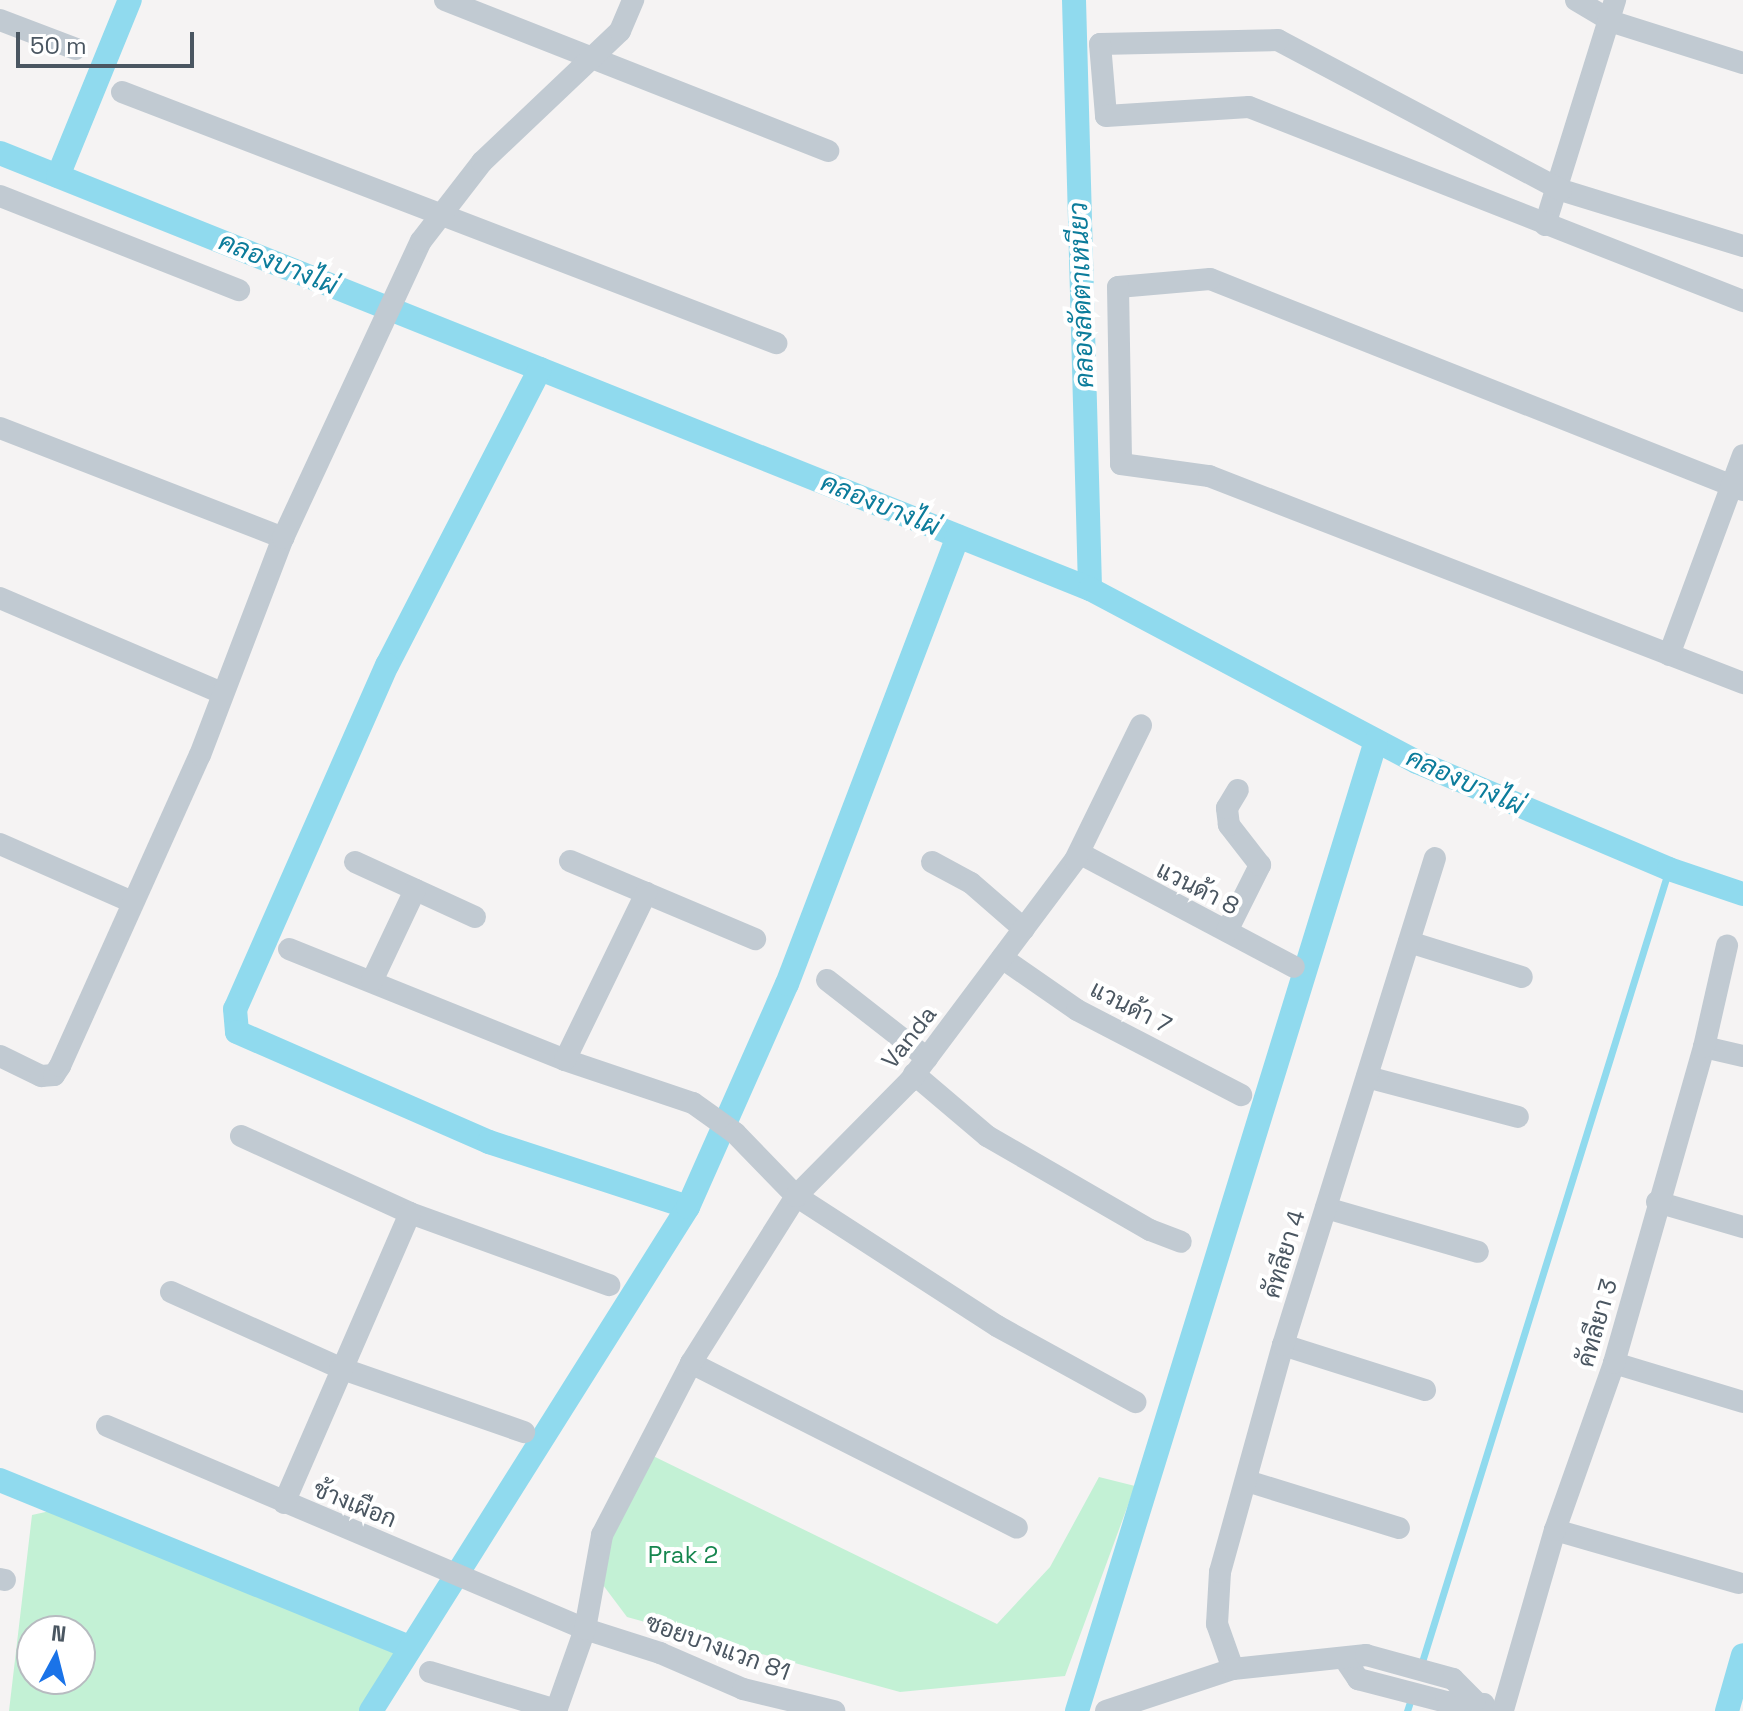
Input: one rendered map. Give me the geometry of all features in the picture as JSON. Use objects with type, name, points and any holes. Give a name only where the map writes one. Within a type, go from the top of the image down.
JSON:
[{"type":"street","points":[[445,0],[594,56],[828,151]]},
{"type":"street","points":[[0,1056],[41,1076],[54,1075],[200,755],[283,538],[401,282],[439,214],[482,162],[620,31],[633,0]]},
{"type":"street","points":[[1576,0],[1612,10],[1743,63]]},
{"type":"street","points":[[1545,225],[1612,10]]},
{"type":"street","points":[[0,20],[76,49]]},
{"type":"street","points":[[1743,246],[1557,188],[1278,40],[1100,44],[1106,116],[1249,107],[1743,301]]},
{"type":"street","points":[[122,92],[776,343]]},
{"type":"street","points":[[0,196],[239,290]]},
{"type":"street","points":[[1738,487],[1210,279],[1118,287],[1121,464],[1209,476],[1743,683]]},
{"type":"street","points":[[0,428],[283,538]]},
{"type":"street","points":[[1669,655],[1738,487],[1743,455]]},
{"type":"street","points":[[0,598],[222,693]]},
{"type":"street","name":"Vanda","points":[[556,1711],[585,1629],[602,1535],[691,1363],[796,1196],[920,1066],[1079,853],[1141,725]]},
{"type":"street","points":[[1227,931],[1260,865],[1229,825],[1227,808],[1238,790]]},
{"type":"street","points":[[0,844],[132,902]]},
{"type":"street","name":"แวนด้า 8","points":[[1079,853],[1294,967]]},
{"type":"street","name":"คัทลียา 4","points":[[1233,1669],[1217,1624],[1220,1572],[1283,1345],[1435,858]]},
{"type":"street","points":[[570,861],[755,939]]},
{"type":"street","points":[[355,862],[475,917]]},
{"type":"street","points":[[932,862],[971,883],[1024,929]]},
{"type":"street","points":[[372,981],[415,890]]},
{"type":"street","points":[[565,1060],[646,893]]},
{"type":"street","points":[[1409,942],[1522,977]]},
{"type":"street","name":"คัทลียา 3","points":[[1504,1710],[1555,1530],[1614,1363],[1657,1202],[1704,1047],[1727,946]]},
{"type":"street","points":[[289,949],[565,1060],[707,1112],[735,1133],[796,1196],[997,1326],[1135,1402]]},
{"type":"street","name":"แวนด้า 7","points":[[1002,958],[1077,1010],[1241,1095]]},
{"type":"street","points":[[827,980],[920,1066],[987,1136],[1150,1230],[1181,1242]]},
{"type":"street","points":[[1704,1047],[1743,1056]]},
{"type":"street","points":[[1367,1077],[1518,1117]]},
{"type":"street","points":[[241,1136],[410,1213],[609,1285]]},
{"type":"street","points":[[1657,1202],[1743,1227]]},
{"type":"street","points":[[1326,1208],[1478,1252]]},
{"type":"street","points":[[284,1503],[340,1368],[410,1213]]},
{"type":"street","points":[[171,1292],[340,1368],[524,1432]]},
{"type":"street","points":[[1283,1345],[1425,1390]]},
{"type":"street","points":[[691,1363],[1017,1528]]},
{"type":"street","points":[[1614,1363],[1743,1402]]},
{"type":"street","name":"ช้างเผือก","points":[[107,1426],[284,1503],[443,1566],[585,1629]]},
{"type":"street","points":[[1247,1481],[1399,1528]]},
{"type":"street","points":[[1555,1530],[1739,1583]]},
{"type":"street","name":"ซอยบางแวก 81","points":[[585,1629],[660,1653],[743,1689],[834,1711]]},
{"type":"street","points":[[1357,1665],[1446,1702],[1475,1701],[1504,1710]]},
{"type":"street","points":[[1106,1711],[1233,1669],[1357,1665],[1453,1679],[1475,1701]]},
{"type":"street","points":[[430,1672],[556,1711]]},
{"type":"green space","name":"Prak 2","points":[[647,1453],[997,1624],[1050,1567],[1099,1477],[1135,1486],[1065,1676],[900,1692],[627,1617],[600,1581],[606,1520]]},
{"type":"green space","points":[[50,1511],[396,1654],[361,1711],[9,1711],[16,1651],[16,1695],[96,1695],[96,1615],[20,1615],[32,1515]]},
{"type":"waterway","points":[[58,176],[130,0]]},
{"type":"waterway","name":"คลองลัดตาเหนียว","points":[[1074,0],[1090,589]]},
{"type":"waterway","name":"คลองบางไผ่","points":[[0,153],[1090,589],[1417,762],[1669,869],[1743,894]]},
{"type":"waterway","points":[[540,369],[387,665],[235,1009],[237,1032],[489,1142],[688,1207]]},
{"type":"waterway","points":[[371,1711],[688,1207],[787,984],[958,537]]},
{"type":"waterway","points":[[1077,1711],[1376,741]]},
{"type":"waterway","points":[[1421,1665],[1669,869]]},
{"type":"waterway","points":[[0,1480],[410,1647]]},
{"type":"waterway","points":[[1727,1711],[1743,1655]]},
{"type":"waterway","points":[[1407,1711],[1412,1696]]}]
